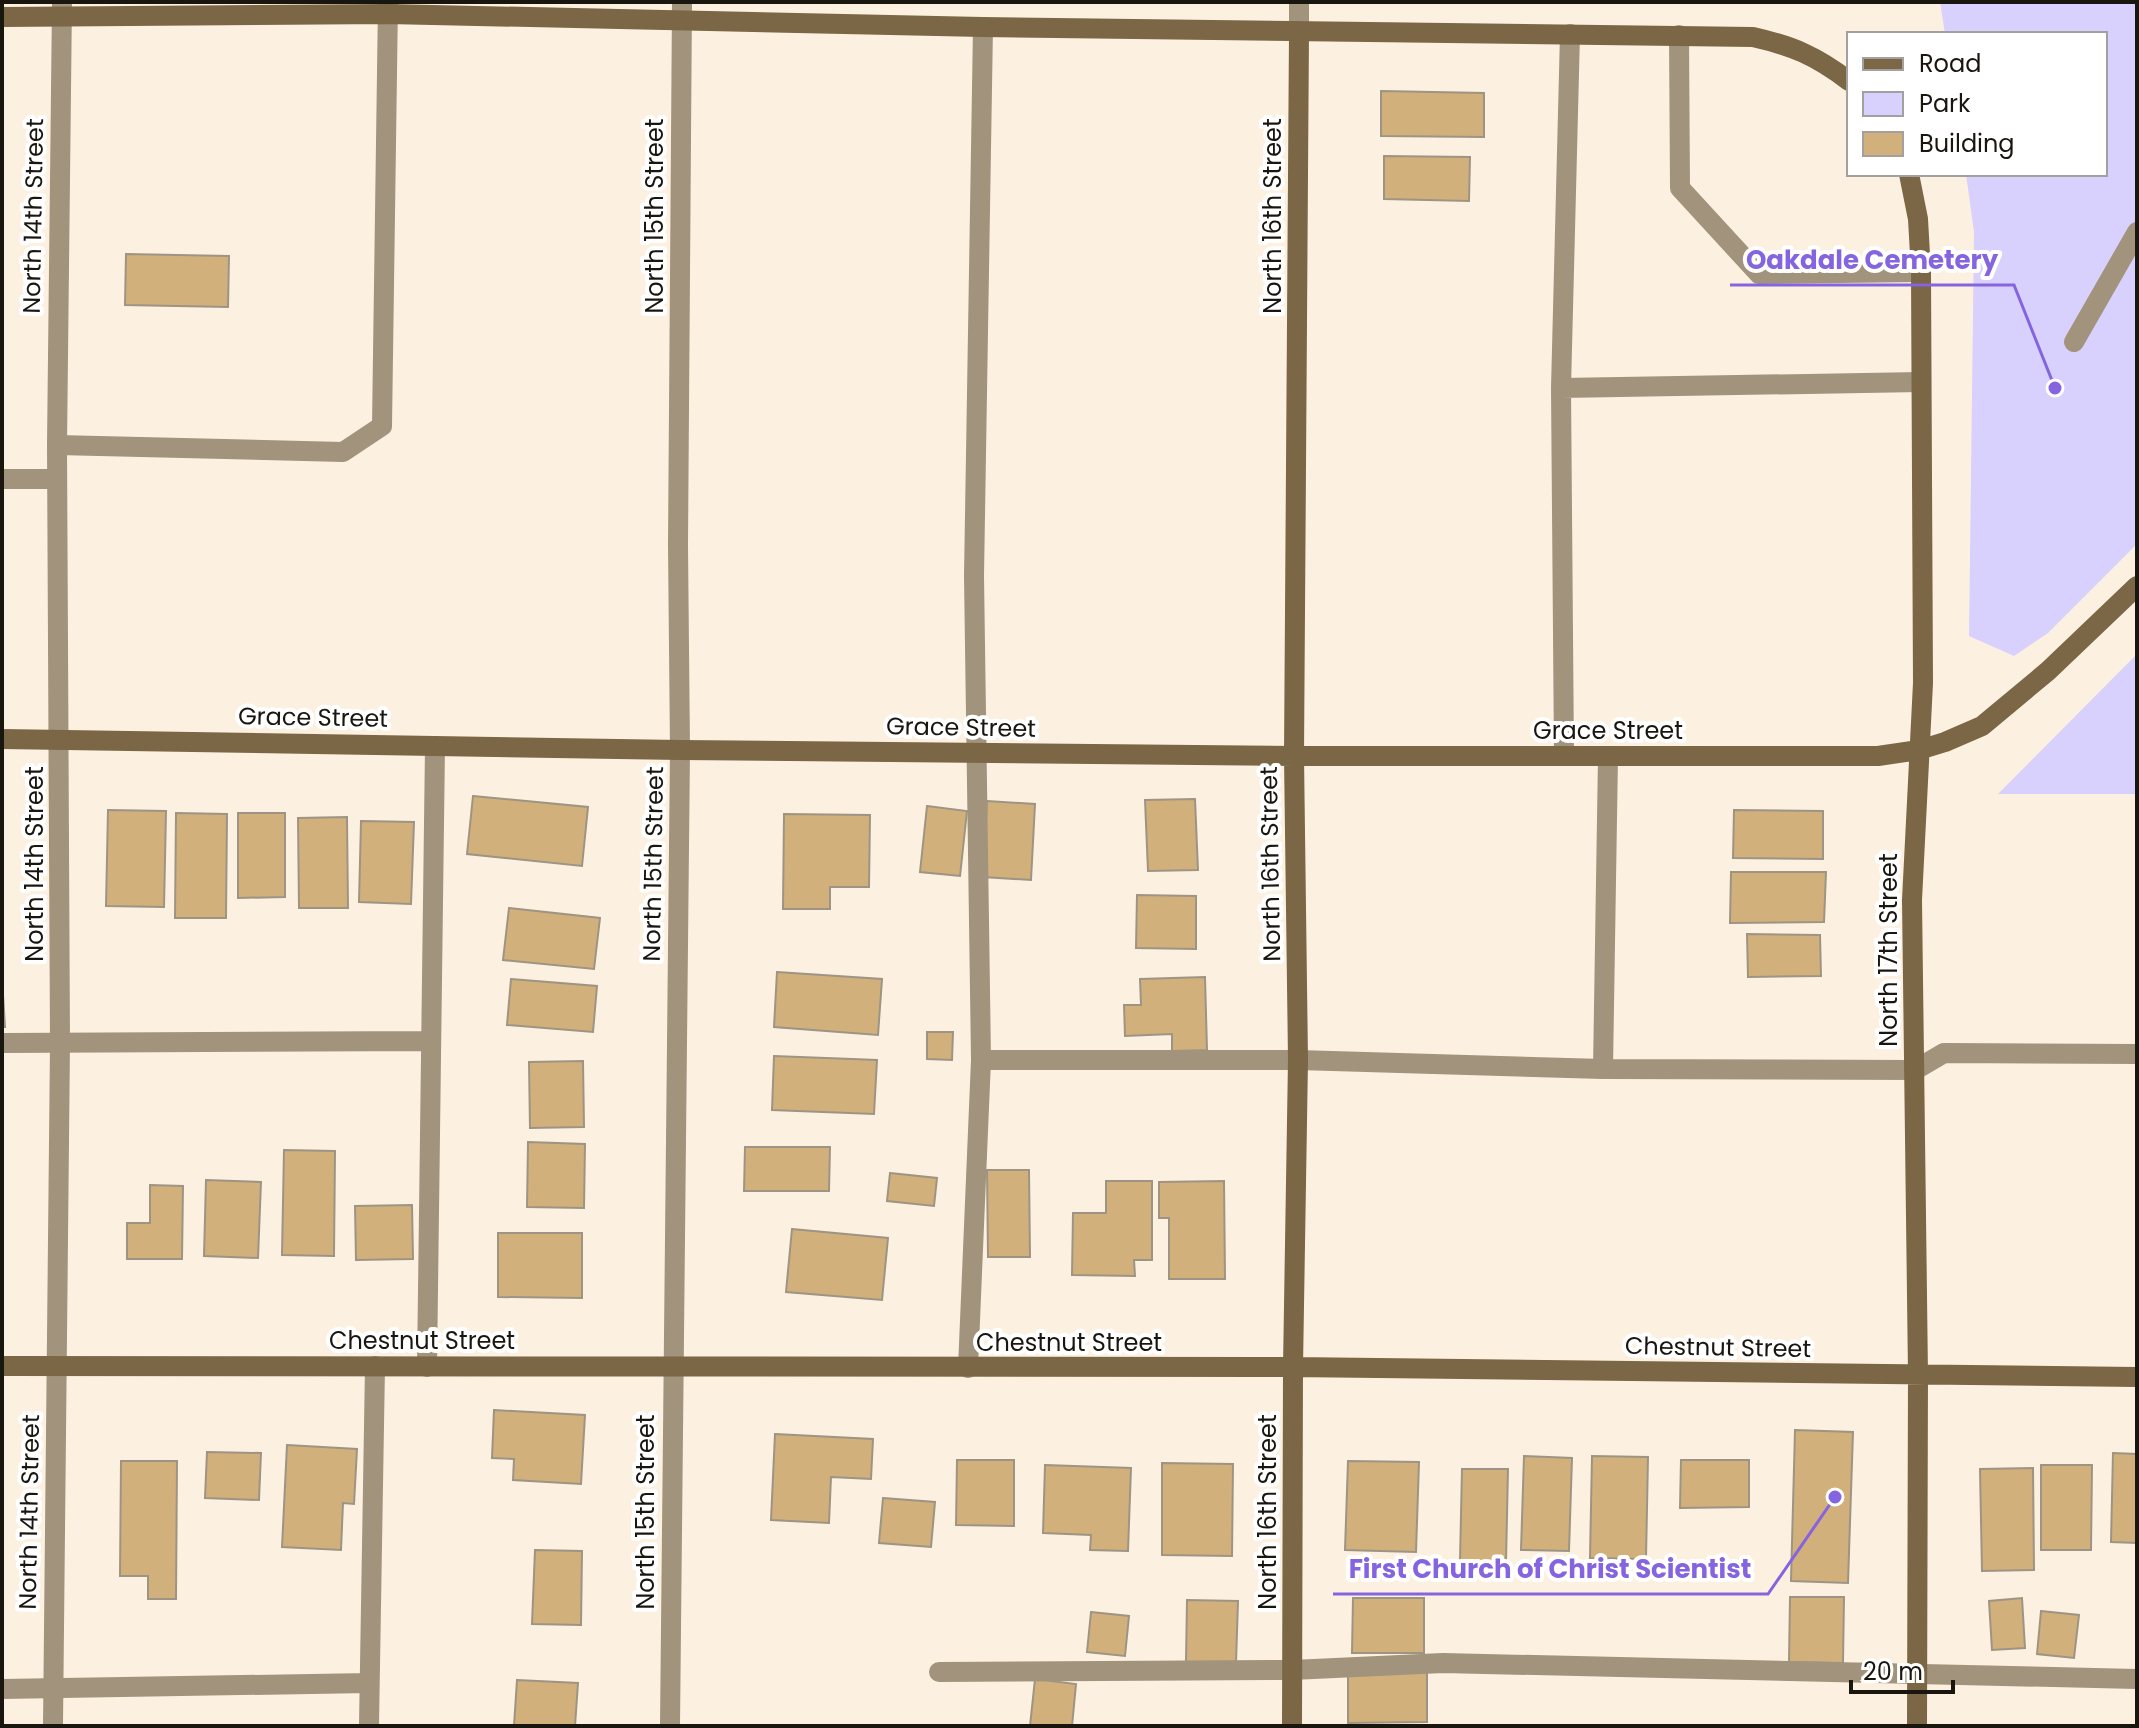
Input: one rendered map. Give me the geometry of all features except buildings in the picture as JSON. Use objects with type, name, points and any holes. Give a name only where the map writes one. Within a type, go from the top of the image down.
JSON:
[{"type":"street","name":"North 16th Street","points":[[1292,1726],[1298,1060],[1294,756],[1299,2]]},
{"type":"street","points":[[57,445],[343,452],[382,426],[388,8]]},
{"type":"street","points":[[2,17],[62,10],[388,8],[682,11],[983,27],[1753,37],[1789,45],[1819,59],[1847,80]]},
{"type":"street","name":"North 14th Street","points":[[53,1726],[60,1044],[57,445],[62,10]]},
{"type":"street","name":"North 15th Street","points":[[670,1726],[680,750],[678,545],[682,11]]},
{"type":"street","points":[[968,1368],[981,1060],[974,576],[983,27]]},
{"type":"street","points":[[1564,756],[1561,388],[1570,34]]},
{"type":"street","points":[[1679,35],[1680,188],[1759,274],[1921,272]]},
{"type":"street","name":"North 17th Street","points":[[1909,176],[1918,219],[1921,272],[1923,683],[1912,900],[1918,1375],[1917,1726]]},
{"type":"street","points":[[2074,342],[2137,232]]},
{"type":"street","points":[[1561,388],[1921,382]]},
{"type":"street","points":[[2,479],[57,479]]},
{"type":"street","name":"Grace Street","points":[[2,739],[1294,756],[1878,756],[1919,750],[1982,726],[2048,671],[2137,586]]},
{"type":"street","points":[[427,1367],[435,746]]},
{"type":"street","points":[[1603,1069],[1608,756]]},
{"type":"street","points":[[2,1043],[430,1041]]},
{"type":"street","points":[[981,1060],[1298,1060],[1603,1069],[1915,1070],[1944,1053],[2137,1054]]},
{"type":"street","name":"Chestnut Street","points":[[2,1366],[1293,1367],[2137,1377]]},
{"type":"street","points":[[369,1726],[375,1366]]},
{"type":"street","points":[[939,1672],[1292,1670],[1443,1663],[2137,1679]]},
{"type":"street","points":[[2,1689],[369,1683]]},
{"type":"green space","points":[[1940,2],[2137,2],[2137,544],[2048,633],[2014,656],[1969,636],[1974,232],[1966,176],[2107,176],[2107,32],[1945,32]]},
{"type":"green space","points":[[2137,654],[2137,794],[1998,794]]},
{"type":"place","name":"Oakdale Cemetery","points":[[2055,388]]},
{"type":"place","name":"First Church of Christ Scientist","points":[[1835,1497]]}]
